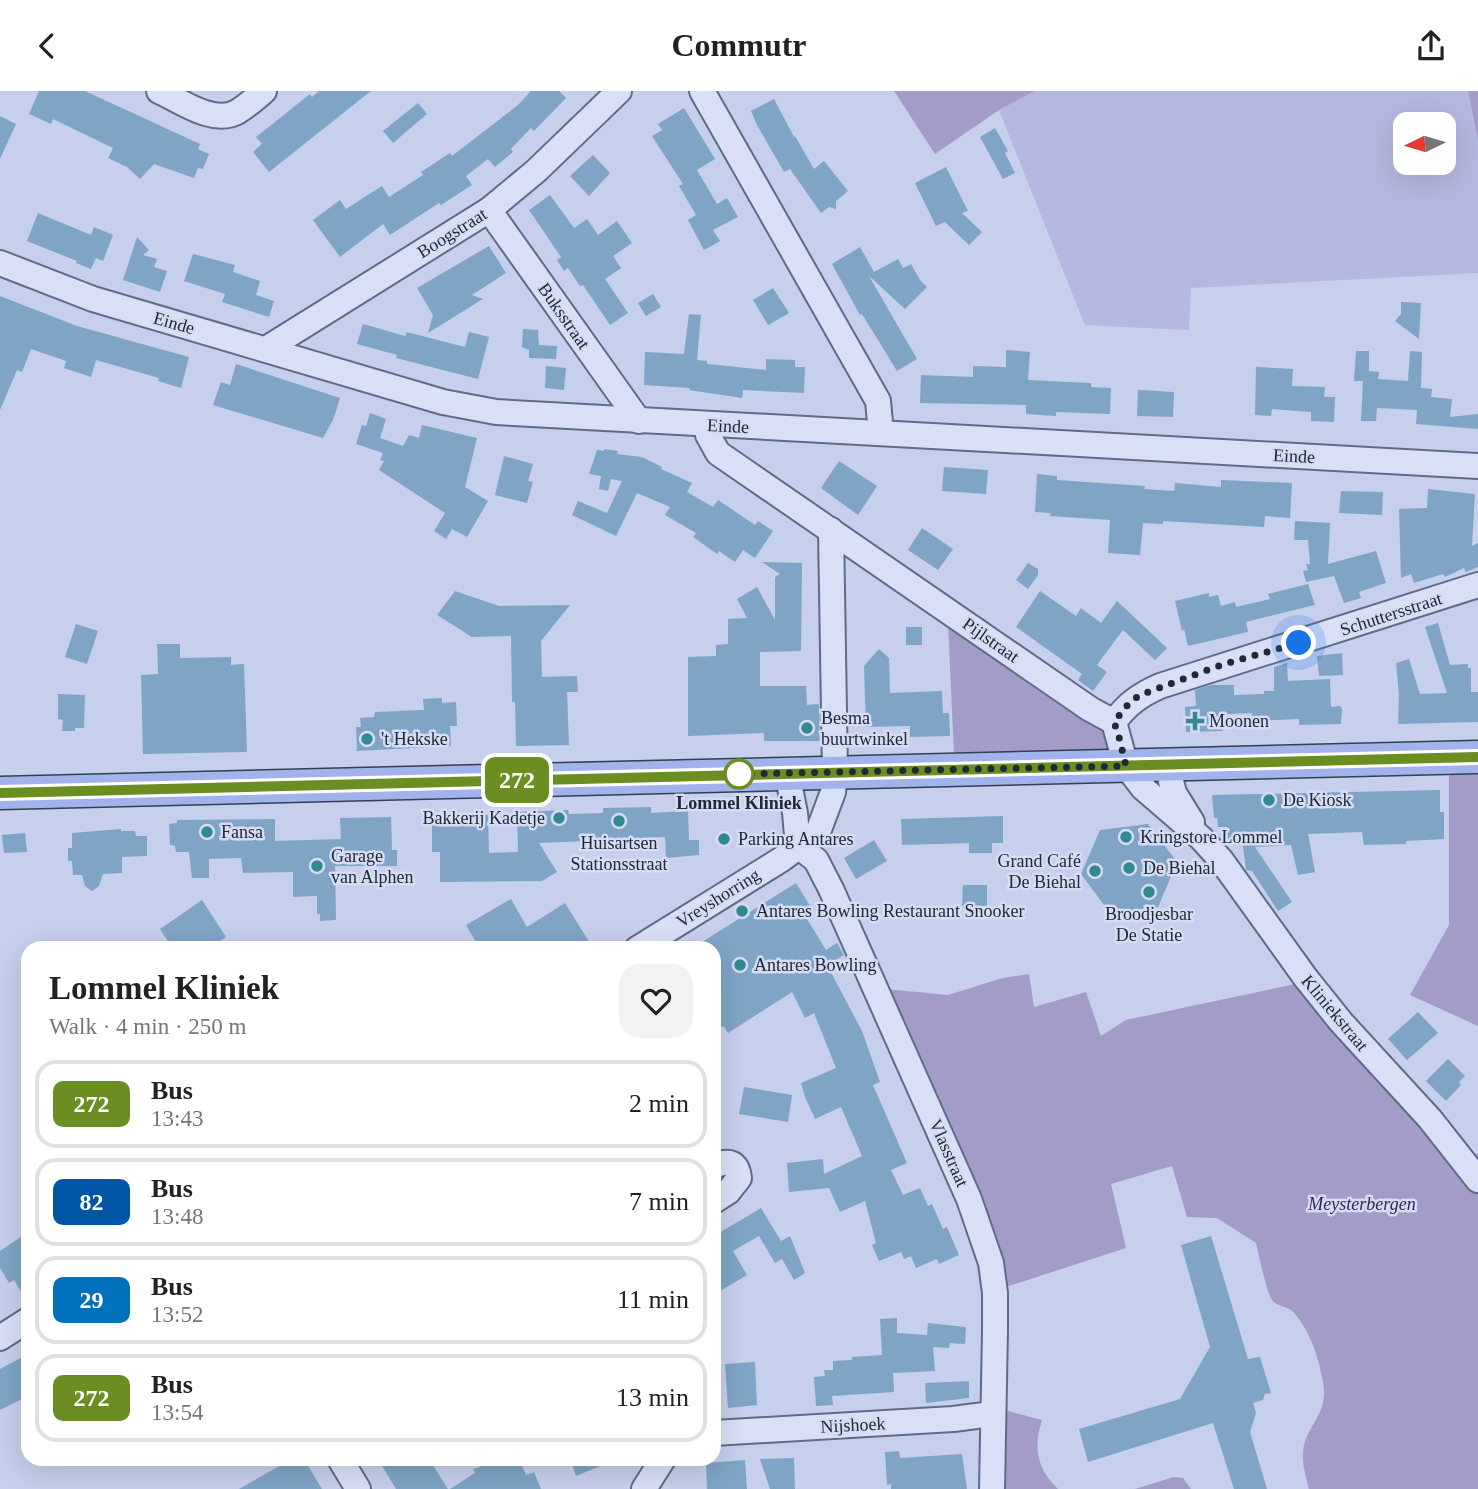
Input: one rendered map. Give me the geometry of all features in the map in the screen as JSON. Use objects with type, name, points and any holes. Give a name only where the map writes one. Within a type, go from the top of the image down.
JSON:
[{"type":"main road","points":[[0,793],[1478,757]]},
{"type":"street","points":[[159,91],[206,113],[218,115],[236,112],[264,91]]},
{"type":"street","name":"Boogstraat","points":[[266,349],[489,209],[536,171],[619,91]]},
{"type":"street","points":[[702,91],[878,401],[881,433]]},
{"type":"street","name":"Buksstraat","points":[[489,209],[639,421]]},
{"type":"street","name":"Einde","points":[[0,263],[93,299],[443,402],[496,412],[1478,466]]},
{"type":"street","name":"Pijlstraat","points":[[707,425],[708,435],[718,453],[1090,709],[1114,722]]},
{"type":"street","points":[[831,530],[835,772]]},
{"type":"street","name":"Schuttersstraat","points":[[1114,722],[1130,702],[1160,686],[1478,585]]},
{"type":"street","points":[[1114,722],[1126,766]]},
{"type":"street","name":"Kliniekstraat","points":[[1167,765],[1174,793],[1201,838]]},
{"type":"street","name":"Kliniekstraat","points":[[1126,766],[1143,788],[1201,838],[1221,860],[1305,977],[1341,1022],[1430,1119],[1478,1180]]},
{"type":"street","name":"Vreyshorring","points":[[650,941],[766,870],[818,832],[834,792],[835,772]]},
{"type":"street","points":[[787,773],[799,846]]},
{"type":"street","name":"Vlasstraat","points":[[799,846],[816,860],[831,889],[969,1199],[991,1263],[995,1293],[992,1489]]},
{"type":"street","points":[[721,1163],[733,1163],[739,1178],[721,1196]]},
{"type":"street","points":[[0,1338],[21,1325]]},
{"type":"street","name":"Nijshoek","points":[[721,1433],[953,1419],[992,1414]]},
{"type":"street","points":[[344,1466],[358,1489]]},
{"type":"street","points":[[644,1489],[659,1466]]},
{"type":"shaded area","points":[[1035,91],[1468,91],[1478,140],[1478,273],[1191,288],[1189,330],[1085,325],[999,110]]},
{"type":"green space","points":[[894,91],[1035,91],[999,110],[935,154]]},
{"type":"green space","points":[[1468,91],[1478,91],[1478,140]]},
{"type":"green space","points":[[948,622],[1103,728],[1109,746],[1105,751],[954,755]]},
{"type":"green space","points":[[1478,771],[1478,1026],[1410,995],[1449,925],[1449,772]]},
{"type":"green space","name":"Meysterbergen","points":[[1029,974],[1034,1007],[1086,992],[1101,1036],[1126,1020],[1295,984],[1460,1169],[1478,1153],[1478,1489],[1309,1489],[1303,1452],[1308,1434],[1323,1403],[1324,1394],[1313,1345],[1294,1313],[1272,1300],[1256,1243],[1217,1218],[1187,1217],[1172,1166],[1111,1184],[1126,1248],[1003,1288],[885,989],[948,995],[1003,978]]},
{"type":"green space","points":[[1004,1410],[1042,1420],[1038,1440],[1041,1466],[1058,1489],[1003,1489]]},
{"type":"green space","points":[[1174,1477],[1183,1478],[1191,1489],[1135,1489]]},
{"type":"building","points":[[39,91],[85,91],[200,144],[198,149],[209,154],[203,169],[198,168],[194,178],[154,164],[140,179],[127,167],[108,158],[113,148],[53,119],[51,124],[29,114]]},
{"type":"building","points":[[319,91],[371,91],[269,172],[253,152],[262,144],[256,137],[310,94],[312,97]]},
{"type":"building","points":[[531,91],[559,91],[566,98],[534,131],[531,128],[511,149],[513,152],[495,167],[488,159],[466,176],[472,185],[441,205],[439,203],[390,235],[383,224],[340,257],[313,220],[340,200],[346,209],[382,186],[389,197],[450,153],[452,156],[518,105]]},
{"type":"building","points":[[774,99],[814,169],[824,161],[848,191],[836,201],[836,209],[829,207],[821,213],[790,169],[784,172],[757,125],[751,111]]},
{"type":"building","points":[[418,103],[427,114],[393,143],[383,131]]},
{"type":"building","points":[[684,108],[715,159],[697,170],[717,204],[727,198],[738,217],[713,230],[720,241],[704,250],[688,220],[696,215],[679,186],[683,184],[652,136],[662,130],[658,124]]},
{"type":"building","points":[[0,116],[16,124],[0,159]]},
{"type":"building","points":[[995,128],[1008,151],[1005,153],[1015,173],[1003,179],[980,137]]},
{"type":"building","points":[[593,155],[610,173],[589,196],[570,176]]},
{"type":"building","points":[[946,167],[968,211],[962,213],[982,232],[969,245],[945,222],[936,226],[915,183]]},
{"type":"building","points":[[550,195],[574,228],[587,219],[598,235],[617,221],[632,243],[613,256],[621,268],[605,279],[628,313],[610,325],[583,285],[580,286],[568,268],[564,271],[557,260],[561,257],[529,210]]},
{"type":"building","points":[[38,213],[91,235],[94,227],[113,235],[103,261],[96,258],[91,269],[27,241]]},
{"type":"building","points":[[137,237],[149,250],[143,255],[157,259],[154,267],[167,271],[160,292],[123,280]]},
{"type":"building","points":[[489,246],[506,273],[472,295],[483,299],[428,333],[433,315],[417,288]]},
{"type":"building","points":[[860,247],[874,272],[898,259],[903,268],[911,264],[927,287],[905,309],[869,276],[917,359],[897,371],[862,314],[860,315],[832,264]]},
{"type":"building","points":[[193,254],[235,265],[233,272],[260,281],[256,295],[274,301],[269,317],[222,302],[225,294],[184,281]]},
{"type":"building","points":[[773,288],[789,313],[768,325],[753,300]]},
{"type":"building","points":[[653,294],[661,307],[646,316],[638,303]]},
{"type":"building","points":[[0,296],[77,326],[189,357],[181,388],[158,381],[159,378],[96,360],[91,377],[64,368],[66,361],[31,349],[22,372],[17,370],[0,410]]},
{"type":"building","points":[[1401,302],[1421,303],[1419,339],[1395,321],[1401,314]]},
{"type":"building","points":[[689,314],[701,315],[697,360],[707,361],[707,364],[766,370],[766,359],[795,360],[795,367],[805,367],[804,393],[743,390],[742,398],[689,390],[690,388],[644,385],[645,352],[684,354]]},
{"type":"building","points":[[363,324],[405,336],[407,332],[465,347],[469,332],[489,337],[478,379],[396,358],[397,355],[357,344]]},
{"type":"building","points":[[523,329],[538,330],[539,345],[557,346],[556,359],[529,358],[529,350],[522,347]]},
{"type":"building","points":[[1006,350],[1030,352],[1028,380],[1091,383],[1091,387],[1111,388],[1110,414],[1056,412],[1056,416],[1026,414],[1026,405],[920,403],[921,375],[973,377],[973,366],[1006,367]]},
{"type":"building","points":[[1356,351],[1369,351],[1369,371],[1379,372],[1378,379],[1408,381],[1410,351],[1422,352],[1421,388],[1432,389],[1431,397],[1452,399],[1450,417],[1478,414],[1478,429],[1416,424],[1417,410],[1377,408],[1376,421],[1361,421],[1363,381],[1354,381]]},
{"type":"building","points":[[236,364],[340,398],[333,420],[323,438],[213,405],[221,382],[230,385]]},
{"type":"building","points":[[546,366],[566,368],[564,390],[545,388]]},
{"type":"building","points":[[1256,367],[1293,369],[1292,386],[1325,387],[1324,397],[1335,397],[1334,422],[1311,421],[1311,412],[1272,409],[1271,416],[1255,415]]},
{"type":"building","points":[[1138,390],[1174,392],[1173,417],[1137,416]]},
{"type":"building","points":[[370,413],[386,419],[380,438],[403,446],[409,435],[419,438],[422,425],[477,438],[465,487],[488,501],[467,537],[452,529],[446,539],[434,531],[445,513],[379,470],[384,461],[380,460],[383,453],[356,444],[362,425],[366,426]]},
{"type":"building","points":[[597,450],[618,451],[617,454],[642,457],[692,483],[687,492],[713,507],[718,500],[755,525],[758,521],[773,531],[755,558],[743,550],[735,562],[719,551],[717,554],[693,537],[696,533],[665,515],[670,507],[637,493],[616,536],[572,515],[578,501],[607,513],[622,481],[611,479],[608,491],[599,489],[601,476],[589,474]]},
{"type":"building","points":[[504,456],[533,464],[528,481],[533,482],[527,503],[495,495]]},
{"type":"building","points":[[839,461],[877,486],[858,515],[821,488]]},
{"type":"building","points":[[944,467],[988,470],[986,494],[942,491]]},
{"type":"building","points":[[1037,474],[1057,476],[1057,480],[1145,486],[1144,489],[1174,491],[1175,483],[1221,487],[1221,480],[1292,483],[1290,518],[1265,516],[1264,527],[1163,521],[1163,524],[1143,523],[1140,555],[1108,553],[1110,520],[1050,516],[1051,513],[1035,512]]},
{"type":"building","points":[[1428,489],[1475,494],[1472,546],[1478,543],[1478,567],[1466,572],[1464,568],[1445,577],[1443,574],[1414,583],[1411,574],[1401,578],[1399,509],[1427,508]]},
{"type":"building","points":[[1341,491],[1383,492],[1382,515],[1339,513]]},
{"type":"building","points":[[1295,521],[1330,523],[1328,564],[1376,551],[1386,583],[1359,592],[1361,598],[1344,603],[1334,576],[1306,582],[1303,571],[1308,570],[1306,564],[1310,564],[1308,540],[1294,540]]},
{"type":"building","points":[[922,528],[953,549],[938,570],[908,550]]},
{"type":"building","points":[[762,562],[802,563],[801,651],[760,652],[760,686],[806,686],[807,705],[819,704],[820,741],[764,741],[764,733],[688,736],[688,657],[716,656],[716,645],[728,644],[728,619],[747,618],[737,599],[757,587],[775,620],[775,577],[780,574]]},
{"type":"building","points":[[1028,563],[1038,569],[1038,575],[1028,589],[1016,580]]},
{"type":"building","points":[[1308,584],[1315,605],[1246,622],[1248,632],[1188,646],[1175,601],[1209,593],[1209,597],[1218,595],[1221,606],[1235,602],[1236,607],[1270,599],[1268,594]]},
{"type":"building","points":[[455,591],[499,606],[570,605],[541,641],[542,677],[577,676],[578,692],[567,692],[569,745],[516,746],[511,636],[472,637],[437,615]]},
{"type":"building","points":[[1040,591],[1076,616],[1081,608],[1101,623],[1117,601],[1167,648],[1155,660],[1123,630],[1097,665],[1107,672],[1093,691],[1078,680],[1082,674],[1016,627]]},
{"type":"building","points":[[1438,623],[1450,665],[1468,664],[1468,668],[1471,668],[1471,692],[1478,692],[1478,722],[1398,724],[1396,663],[1409,659],[1420,694],[1447,693],[1425,627]]},
{"type":"building","points":[[76,624],[98,631],[87,664],[65,657]]},
{"type":"building","points":[[906,627],[922,627],[922,645],[906,645]]},
{"type":"building","points":[[157,644],[180,644],[180,658],[231,657],[231,665],[244,664],[247,752],[143,754],[141,675],[158,674]]},
{"type":"building","points":[[879,649],[889,658],[890,693],[942,691],[943,713],[949,713],[950,736],[910,737],[910,726],[866,727],[864,666]]},
{"type":"building","points":[[1342,653],[1343,675],[1319,676],[1317,656]]},
{"type":"building","points":[[1287,663],[1288,681],[1330,679],[1331,707],[1340,706],[1342,709],[1341,724],[1299,725],[1299,719],[1253,721],[1252,713],[1223,714],[1223,731],[1186,732],[1185,707],[1196,706],[1195,690],[1211,685],[1234,685],[1234,695],[1264,694],[1264,691],[1274,691],[1274,667]]},
{"type":"building","points":[[58,694],[85,695],[84,728],[62,731],[63,720],[58,719]]},
{"type":"building","points":[[442,698],[442,703],[456,702],[457,726],[450,726],[451,746],[357,751],[356,727],[361,727],[360,718],[374,717],[375,712],[424,710],[423,699]]},
{"type":"building","points":[[1440,790],[1440,812],[1444,812],[1444,839],[1406,841],[1406,844],[1364,845],[1362,832],[1308,834],[1315,872],[1298,875],[1291,845],[1255,847],[1292,902],[1278,911],[1252,871],[1246,870],[1242,839],[1226,839],[1226,827],[1218,827],[1217,818],[1214,818],[1212,795]]},
{"type":"building","points":[[651,807],[651,813],[688,811],[689,840],[699,840],[699,855],[666,858],[665,837],[618,839],[618,847],[588,848],[588,841],[539,843],[557,872],[542,881],[440,882],[440,852],[432,852],[432,820],[440,820],[440,815],[488,815],[489,853],[518,852],[517,812],[568,810],[569,814],[603,813],[603,808]]},
{"type":"building","points":[[1003,816],[1003,843],[992,843],[992,853],[969,853],[969,843],[902,845],[901,819]]},
{"type":"building","points":[[391,817],[392,850],[397,850],[397,866],[335,866],[336,920],[320,921],[320,914],[317,914],[317,896],[293,897],[293,872],[243,873],[241,858],[209,859],[209,878],[192,878],[189,852],[176,852],[175,846],[170,845],[169,824],[177,823],[177,820],[275,819],[275,841],[341,839],[340,818]]},
{"type":"building","name":"De Biehal","points":[[1148,824],[1177,862],[1158,907],[1110,913],[1081,874],[1100,830]]},
{"type":"building","points":[[121,829],[135,831],[136,836],[147,836],[147,856],[122,857],[122,873],[103,874],[99,886],[92,891],[85,886],[82,875],[73,875],[72,861],[68,861],[68,848],[72,848],[72,833]]},
{"type":"building","points":[[25,833],[27,852],[4,853],[2,835]]},
{"type":"building","points":[[874,840],[887,861],[856,879],[844,858]]},
{"type":"building","points":[[796,883],[812,909],[804,914],[826,950],[837,943],[844,955],[827,965],[862,1031],[880,1082],[873,1085],[907,1163],[891,1170],[903,1195],[920,1188],[928,1206],[932,1204],[943,1229],[947,1227],[959,1255],[939,1264],[937,1259],[916,1268],[911,1256],[904,1259],[901,1252],[879,1261],[872,1245],[876,1243],[865,1201],[840,1212],[829,1188],[789,1192],[787,1163],[823,1159],[824,1174],[862,1156],[841,1107],[815,1119],[805,1097],[801,1083],[836,1068],[814,1013],[805,1018],[792,992],[728,1033],[723,1026],[721,1027],[721,941],[704,941]]},
{"type":"building","points":[[963,885],[987,885],[987,906],[962,906]]},
{"type":"building","points":[[511,899],[527,927],[565,903],[589,941],[475,941],[466,925]]},
{"type":"building","points":[[202,900],[226,937],[220,941],[168,941],[160,929]]},
{"type":"building","points":[[1418,1012],[1438,1033],[1407,1060],[1388,1039]]},
{"type":"building","points":[[1448,1059],[1465,1076],[1459,1082],[1461,1085],[1446,1101],[1426,1081]]},
{"type":"building","points":[[744,1087],[792,1095],[788,1122],[739,1114]]},
{"type":"building","points":[[761,1208],[781,1241],[790,1236],[805,1273],[794,1280],[782,1259],[775,1263],[759,1236],[733,1251],[747,1275],[721,1290],[721,1232]]},
{"type":"building","points":[[1211,1236],[1248,1359],[1260,1357],[1271,1393],[1265,1394],[1263,1400],[1253,1403],[1256,1413],[1250,1432],[1267,1489],[1234,1489],[1213,1423],[1088,1462],[1079,1429],[1180,1399],[1210,1347],[1181,1245]]},
{"type":"building","points":[[21,1237],[21,1292],[14,1280],[9,1283],[0,1268],[0,1251]]},
{"type":"building","points":[[897,1318],[897,1333],[927,1335],[928,1323],[966,1327],[965,1344],[950,1343],[949,1348],[933,1347],[935,1371],[893,1373],[894,1392],[832,1396],[833,1405],[816,1406],[814,1377],[825,1376],[824,1370],[833,1370],[833,1361],[882,1355],[880,1319]]},
{"type":"building","points":[[21,1358],[21,1400],[0,1410],[0,1369]]},
{"type":"building","points":[[755,1362],[757,1405],[728,1408],[725,1364]]},
{"type":"building","points":[[969,1381],[969,1398],[926,1403],[925,1383]]},
{"type":"building","points":[[899,1451],[900,1458],[962,1454],[967,1489],[891,1489],[891,1484],[887,1485],[885,1452]]},
{"type":"building","points":[[794,1458],[795,1489],[770,1489],[760,1459]]},
{"type":"building","points":[[745,1460],[747,1489],[707,1489],[706,1466],[721,1466],[721,1462]]},
{"type":"building","points":[[279,1466],[308,1466],[322,1489],[239,1489]]},
{"type":"building","points":[[382,1466],[433,1466],[448,1489],[396,1489]]},
{"type":"building","points":[[522,1466],[526,1475],[534,1472],[541,1489],[450,1489],[475,1473],[473,1469]]},
{"type":"building","points":[[572,1466],[600,1466],[576,1476]]},
{"type":"bus line","name":"272","points":[[0,793],[1478,757]]},
{"type":"place","name":"Moonen","points":[[1195,721]]},
{"type":"place","name":"Besma buurtwinkel","points":[[807,728]]},
{"type":"place","name":"'t Hekske","points":[[367,739]]},
{"type":"place","name":"Lommel Kliniek","points":[[739,774]]},
{"type":"place","name":"De Kiosk","points":[[1269,800]]},
{"type":"place","name":"Bakkerij Kadetje","points":[[559,818]]},
{"type":"place","name":"Huisartsen Stationsstraat","points":[[619,821]]},
{"type":"place","name":"Fansa","points":[[207,832]]},
{"type":"place","name":"Kringstore Lommel","points":[[1126,837]]},
{"type":"place","name":"Parking Antares","points":[[724,839]]},
{"type":"place","name":"Garage van Alphen","points":[[317,866]]},
{"type":"place","name":"De Biehal","points":[[1129,868]]},
{"type":"place","name":"Grand Café De Biehal","points":[[1095,871]]},
{"type":"place","name":"Broodjesbar De Statie","points":[[1149,892]]},
{"type":"place","name":"Antares Bowling Restaurant Snooker","points":[[742,911]]},
{"type":"place","name":"Antares Bowling","points":[[740,965]]},
{"type":"route","points":[[739,774],[1126,766],[1114,722],[1130,702],[1160,686],[1224,664],[1299,643]]}]
